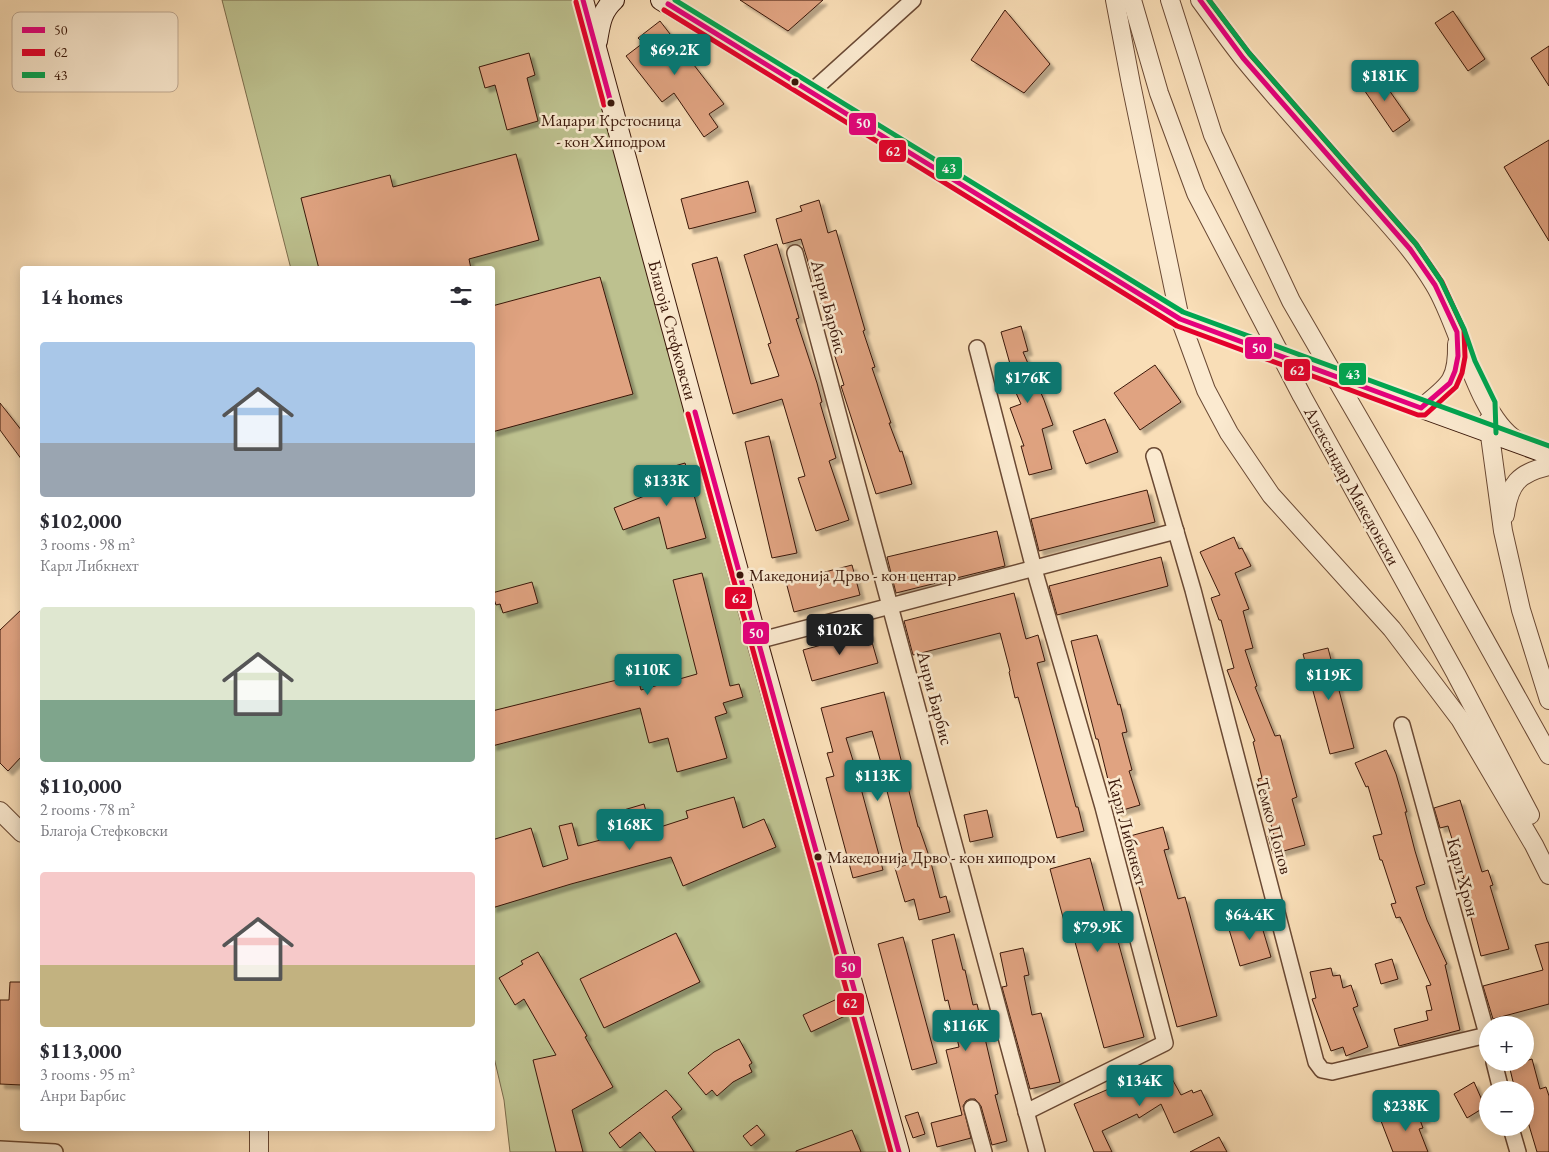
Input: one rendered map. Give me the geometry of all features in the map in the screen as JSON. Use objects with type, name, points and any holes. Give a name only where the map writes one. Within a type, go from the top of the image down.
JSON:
[{"type":"main road","name":"Благоја Стефковски","points":[[583,0],[757,642],[899,1152]]},
{"type":"main road","points":[[596,48],[601,16],[606,7],[614,0]]},
{"type":"main road","points":[[664,1],[1180,319],[1549,454]]},
{"type":"street","points":[[812,92],[913,0]]},
{"type":"street","points":[[1115,0],[1180,319],[1206,390],[1229,433],[1271,495],[1392,629],[1460,719],[1549,874]]},
{"type":"street","name":"Александар Македонски","points":[[1132,0],[1159,93],[1196,193],[1302,396],[1456,674],[1549,851]]},
{"type":"street","points":[[1170,0],[1213,135],[1291,301],[1426,534],[1549,754]]},
{"type":"street","points":[[1200,0],[1247,63],[1410,249],[1435,285],[1457,332],[1468,364],[1498,424],[1507,434],[1522,444]]},
{"type":"street","name":"Анри Барбис","points":[[795,253],[1037,1152]]},
{"type":"street","points":[[1420,408],[1450,382],[1455,371],[1458,356],[1457,332]]},
{"type":"street","name":"Карл Либкнехт","points":[[976,348],[1034,569],[1103,807],[1165,1043],[1026,1112]]},
{"type":"street","points":[[1488,406],[1489,432],[1503,531],[1521,610],[1549,700]]},
{"type":"street","name":"Темко Попов","points":[[1154,456],[1196,600],[1316,1062],[1322,1070],[1332,1072],[1479,1039]]},
{"type":"street","points":[[1503,531],[1508,496],[1516,483],[1527,472],[1549,466]]},
{"type":"street","points":[[757,642],[1176,531]]},
{"type":"street","name":"Карл Хрон","points":[[1402,725],[1481,1016]]},
{"type":"street","points":[[0,811],[20,831]]},
{"type":"street","points":[[972,1108],[984,1152]]},
{"type":"street","points":[[259,1131],[259,1152]]},
{"type":"street","points":[[1513,1136],[1518,1152]]},
{"type":"street","points":[[0,1149],[55,1152]]},
{"type":"green space","points":[[222,0],[576,0],[899,1152],[510,1152],[504,1100],[495,1062],[495,266],[290,266]]},
{"type":"building","points":[[740,0],[823,0],[788,31]]},
{"type":"building","points":[[1005,10],[1050,64],[1024,93],[971,60]]},
{"type":"building","points":[[1453,11],[1485,59],[1468,71],[1435,23]]},
{"type":"building","points":[[660,21],[724,104],[709,114],[718,127],[704,137],[674,93],[662,102],[626,56],[643,43],[638,38]]},
{"type":"building","points":[[1549,46],[1549,86],[1531,58]]},
{"type":"building","points":[[529,53],[535,75],[527,78],[538,121],[507,130],[495,85],[485,88],[479,67]]},
{"type":"building","points":[[1377,73],[1410,120],[1393,132],[1360,84]]},
{"type":"building","points":[[1549,140],[1549,241],[1504,167]]},
{"type":"building","points":[[516,154],[539,240],[469,259],[470,266],[318,266],[301,198],[390,175],[393,187]]},
{"type":"building","points":[[748,181],[756,212],[689,229],[681,199]]},
{"type":"building","points":[[819,200],[828,233],[836,230],[865,330],[863,331],[875,367],[872,368],[891,423],[889,423],[900,452],[902,451],[912,484],[876,494],[841,386],[844,385],[832,347],[834,346],[801,239],[783,244],[776,219],[802,211],[800,206]]},
{"type":"building","points":[[777,244],[799,318],[796,319],[817,383],[822,402],[820,403],[836,458],[829,461],[849,520],[816,531],[798,478],[805,476],[782,399],[733,414],[692,264],[717,257],[751,384],[779,376],[768,344],[771,343],[744,255]]},
{"type":"building","points":[[600,277],[633,394],[495,431],[495,305]]},
{"type":"building","points":[[1021,326],[1028,351],[1023,352],[1053,425],[1042,429],[1052,469],[1029,475],[1021,446],[1024,446],[1010,408],[1021,404],[1007,373],[1012,371],[1001,332]]},
{"type":"building","points":[[1155,365],[1181,402],[1140,430],[1114,393]]},
{"type":"building","points":[[0,403],[20,428],[20,457],[0,430]]},
{"type":"building","points":[[1105,419],[1118,452],[1086,464],[1073,431]]},
{"type":"building","points":[[769,436],[797,553],[772,558],[745,442]]},
{"type":"building","points":[[685,463],[706,538],[667,549],[659,517],[623,530],[614,508],[652,493],[647,474]]},
{"type":"building","points":[[1147,490],[1155,522],[1039,551],[1031,519]]},
{"type":"building","points":[[997,531],[1005,566],[896,593],[887,557]]},
{"type":"building","points":[[1234,537],[1239,549],[1242,548],[1251,566],[1235,573],[1249,609],[1243,611],[1253,648],[1245,650],[1257,686],[1255,687],[1275,736],[1280,735],[1297,797],[1292,799],[1305,845],[1273,854],[1268,836],[1274,835],[1258,779],[1262,778],[1253,742],[1255,741],[1227,670],[1234,668],[1221,620],[1219,620],[1211,598],[1220,595],[1200,552]]},
{"type":"building","points":[[1161,557],[1168,586],[1057,615],[1049,586]]},
{"type":"building","points":[[852,565],[860,595],[794,612],[786,582]]},
{"type":"building","points":[[702,573],[730,686],[739,684],[743,697],[723,703],[727,713],[715,717],[727,758],[677,772],[668,738],[649,743],[640,708],[495,745],[495,710],[637,675],[641,690],[697,674],[673,580]]},
{"type":"building","points":[[532,582],[538,603],[503,613],[500,604],[496,605],[495,592]]},
{"type":"building","points":[[1014,593],[1026,639],[1038,635],[1045,661],[1037,663],[1084,831],[1057,838],[1018,697],[1015,698],[1000,633],[913,655],[904,621]]},
{"type":"building","points":[[20,611],[20,758],[8,771],[0,763],[0,630]]},
{"type":"building","points":[[869,632],[878,663],[812,681],[803,650]]},
{"type":"building","points":[[1097,635],[1118,705],[1120,704],[1127,732],[1122,733],[1132,770],[1129,771],[1140,805],[1116,812],[1071,641]]},
{"type":"building","points":[[1328,648],[1354,748],[1330,754],[1303,654]]},
{"type":"building","points":[[884,692],[918,827],[930,859],[940,898],[946,896],[950,912],[919,920],[914,899],[905,902],[895,868],[906,865],[887,791],[889,791],[872,731],[846,738],[883,870],[853,878],[826,778],[834,776],[827,753],[833,752],[821,708]]},
{"type":"building","points":[[1386,750],[1396,774],[1425,884],[1416,887],[1427,920],[1447,964],[1445,965],[1460,1030],[1399,1046],[1394,1029],[1428,1020],[1426,1011],[1432,1010],[1426,986],[1431,985],[1400,917],[1396,918],[1391,904],[1396,903],[1373,836],[1382,834],[1368,786],[1366,787],[1355,763]]},
{"type":"building","points":[[734,797],[743,828],[764,819],[776,847],[683,886],[671,857],[495,907],[495,839],[531,828],[543,867],[568,859],[559,826],[572,823],[578,846],[623,834],[617,812],[644,804],[651,830],[688,818],[686,811]]},
{"type":"building","points":[[1460,800],[1482,872],[1488,870],[1493,885],[1490,886],[1509,949],[1481,956],[1461,879],[1464,878],[1448,826],[1440,828],[1434,808]]},
{"type":"building","points":[[987,810],[993,837],[970,842],[964,815]]},
{"type":"building","points":[[1163,827],[1169,849],[1164,850],[1178,899],[1185,897],[1217,1016],[1177,1027],[1136,875],[1141,874],[1130,836]]},
{"type":"building","points":[[1090,858],[1107,921],[1112,919],[1144,1037],[1104,1048],[1069,920],[1064,921],[1050,869]]},
{"type":"building","points":[[1259,917],[1271,957],[1240,966],[1228,926]]},
{"type":"building","points":[[676,933],[700,982],[604,1028],[580,979]]},
{"type":"building","points":[[954,934],[973,1005],[977,1004],[998,1094],[995,1095],[1007,1141],[992,1145],[981,1106],[975,1099],[966,1101],[963,1106],[971,1138],[937,1147],[931,1123],[962,1115],[946,1050],[959,1047],[948,1000],[945,1001],[932,940]]},
{"type":"building","points":[[903,937],[937,1063],[912,1070],[878,944]]},
{"type":"building","points":[[1549,942],[1549,1004],[1504,1016],[1492,1016],[1483,986],[1543,970],[1535,945]]},
{"type":"building","points":[[1023,948],[1029,975],[1024,976],[1032,1015],[1041,1013],[1060,1082],[1030,1089],[1002,987],[1007,986],[1000,953]]},
{"type":"building","points":[[538,952],[587,1036],[585,1037],[613,1087],[572,1110],[583,1152],[556,1152],[533,1060],[556,1055],[524,999],[515,1005],[499,978],[523,964],[521,961]]},
{"type":"building","points":[[1392,959],[1398,979],[1381,984],[1375,964]]},
{"type":"building","points":[[1331,968],[1333,976],[1340,975],[1343,988],[1351,985],[1358,1006],[1353,1008],[1368,1047],[1346,1056],[1343,1047],[1331,1051],[1312,999],[1316,998],[1310,972]]},
{"type":"building","points":[[10,982],[20,982],[20,1085],[0,1084],[0,1000],[9,1000]]},
{"type":"building","points":[[837,999],[845,1016],[811,1032],[803,1015]]},
{"type":"building","points":[[739,1039],[752,1063],[749,1065],[752,1072],[733,1082],[717,1096],[712,1090],[706,1095],[688,1073],[714,1052]]},
{"type":"building","points":[[1534,1066],[1540,1089],[1546,1087],[1549,1096],[1549,1152],[1537,1152],[1532,1136],[1534,1136],[1534,1081],[1513,1081],[1510,1071],[1534,1071]]},
{"type":"building","points":[[1166,1068],[1181,1095],[1192,1090],[1193,1093],[1201,1090],[1213,1115],[1174,1133],[1161,1104],[1139,1118],[1137,1114],[1102,1131],[1112,1152],[1094,1152],[1074,1104],[1129,1078],[1134,1085]]},
{"type":"building","points":[[1474,1082],[1479,1093],[1479,1111],[1467,1118],[1454,1094]]},
{"type":"building","points":[[666,1090],[682,1109],[672,1117],[694,1152],[656,1152],[640,1132],[620,1148],[609,1133]]},
{"type":"building","points":[[1422,1106],[1426,1118],[1420,1120],[1423,1128],[1419,1129],[1428,1152],[1393,1152],[1381,1121]]},
{"type":"building","points":[[918,1112],[925,1134],[913,1138],[905,1116]]},
{"type":"building","points":[[757,1125],[765,1135],[751,1146],[743,1136]]},
{"type":"building","points":[[852,1130],[861,1152],[796,1152],[796,1151]]},
{"type":"building","points":[[1219,1137],[1227,1152],[1190,1152]]},
{"type":"transit line","name":"50","points":[[583,0],[611,103]]},
{"type":"transit line","name":"43","points":[[675,0],[1183,312],[1549,446]]},
{"type":"transit line","name":"50","points":[[668,4],[1180,319],[1421,408],[1450,383],[1458,356],[1457,332],[1435,285],[1410,249],[1243,58],[1200,0]]},
{"type":"transit line","name":"62","points":[[664,10],[1177,326],[1418,415],[1425,415],[1456,387],[1462,373],[1465,357],[1464,330],[1442,282],[1416,244],[1249,53],[1209,0]]},
{"type":"transit line","name":"43","points":[[1209,0],[1249,53],[1416,244],[1441,281],[1464,329],[1475,361],[1495,402],[1496,433]]},
{"type":"transit line","name":"62","points":[[576,2],[604,105]]},
{"type":"transit line","name":"50","points":[[695,412],[899,1152]]},
{"type":"transit line","name":"62","points":[[688,414],[891,1152]]},
{"type":"place","name":"Маџари Крстосница - кон Хиподром","points":[[611,103]]},
{"type":"place","name":"Македонија Дрво - кон центар","points":[[740,575]]},
{"type":"place","name":"Македонија Дрво - кон хиподром","points":[[818,857]]}]
